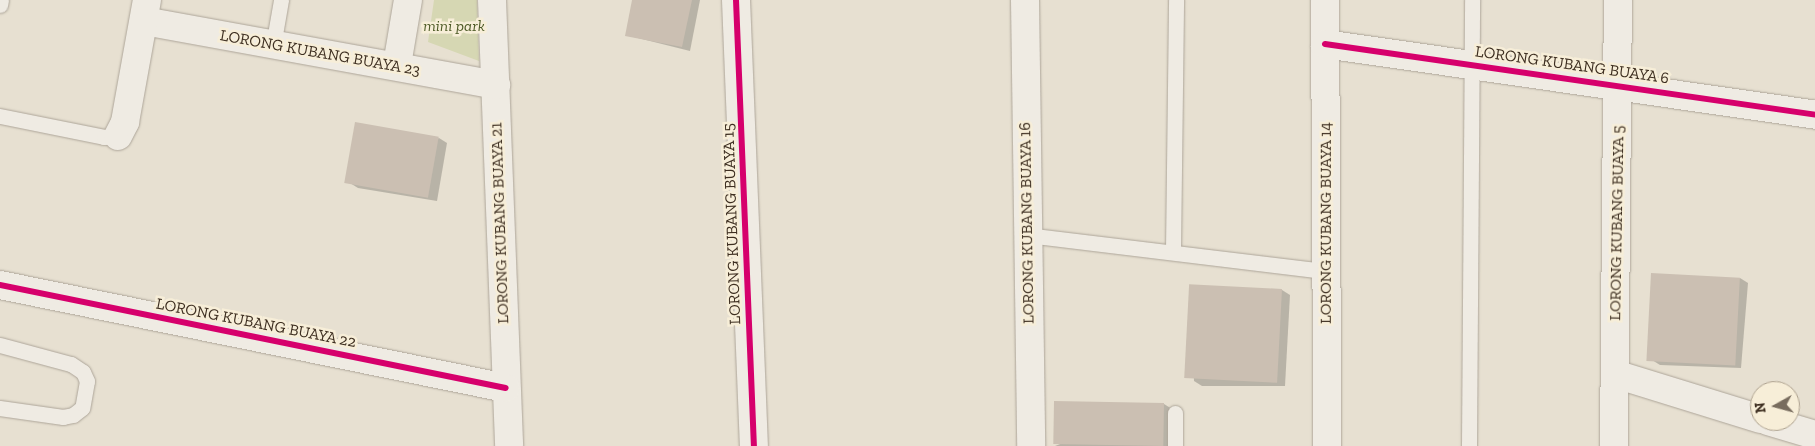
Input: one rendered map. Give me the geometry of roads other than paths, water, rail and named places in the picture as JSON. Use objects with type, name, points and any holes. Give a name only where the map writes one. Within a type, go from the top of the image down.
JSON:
[{"type":"street","points":[[397,65],[408,0]]},
{"type":"street","name":"LORONG KUBANG BUAYA 21","points":[[492,0],[509,446]]},
{"type":"street","name":"LORONG KUBANG BUAYA 15","points":[[736,0],[754,446]]},
{"type":"street","name":"LORONG KUBANG BUAYA 14","points":[[1325,0],[1327,446]]},
{"type":"street","name":"LORONG KUBANG BUAYA 5","points":[[1614,446],[1618,0]]},
{"type":"street","name":"LORONG KUBANG BUAYA 16","points":[[1020,1],[1031,446]]},
{"type":"street","name":"LORONG KUBANG BUAYA 23","points":[[145,11],[273,46],[397,65],[496,84]]},
{"type":"street","points":[[118,136],[125,122],[145,11]]},
{"type":"street","name":"LORONG KUBANG BUAYA 6","points":[[1326,44],[1815,115]]},
{"type":"street","name":"LORONG KUBANG BUAYA 22","points":[[0,285],[506,388]]},
{"type":"street","points":[[1615,374],[1750,416]]},
{"type":"street","points":[[1800,431],[1815,435]]},
{"type":"lane","points":[[0,5],[1,0]]},
{"type":"lane","points":[[273,46],[281,0]]},
{"type":"lane","points":[[1172,251],[1176,0]]},
{"type":"lane","points":[[1469,446],[1472,0]]},
{"type":"lane","points":[[0,116],[104,138],[118,136]]},
{"type":"lane","points":[[1027,235],[1325,270]]},
{"type":"lane","points":[[0,345],[71,364],[83,372],[87,381],[82,408],[73,415],[63,417],[0,408]]},
{"type":"lane","points":[[1175,412],[1175,446]]},
{"type":"park label","name":"mini park","points":[[454,26]]}]
